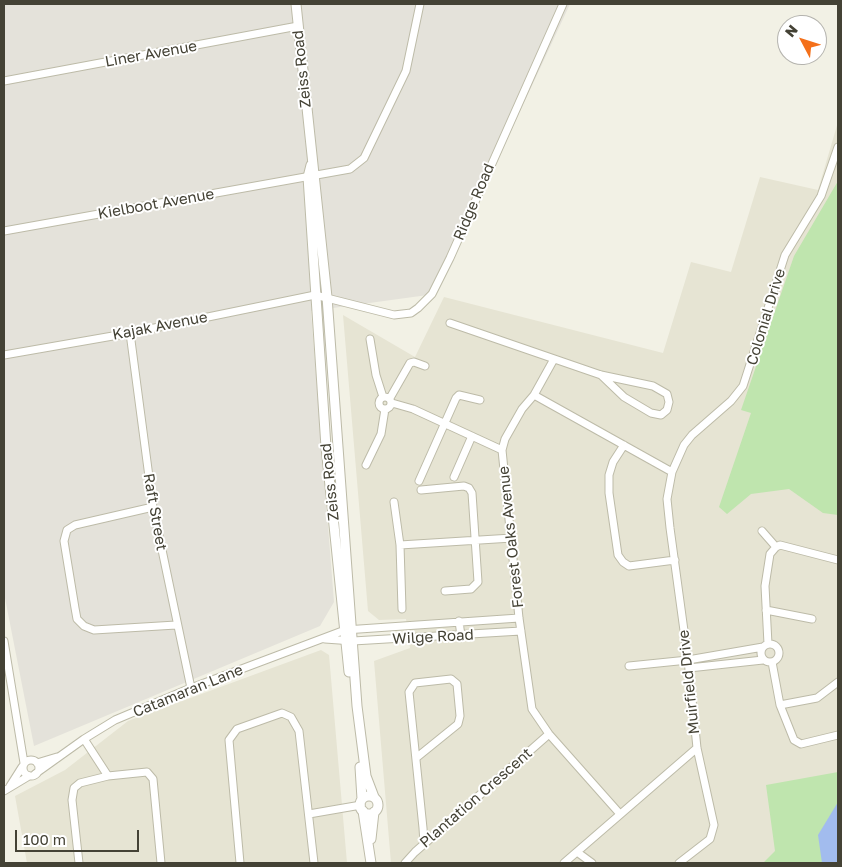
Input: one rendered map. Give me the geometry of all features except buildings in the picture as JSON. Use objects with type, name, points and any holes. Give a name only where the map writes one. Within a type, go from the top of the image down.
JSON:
[{"type":"street","name":"Zeiss Road","points":[[296,4],[311,165],[315,295],[326,448],[348,629]]},
{"type":"street","name":"Kielboot Avenue","points":[[4,231],[350,169],[364,158],[406,71],[420,4]]},
{"type":"street","name":"Ridge Road","points":[[315,295],[394,315],[411,313],[432,294],[450,258],[562,4]]},
{"type":"street","name":"Liner Avenue","points":[[4,81],[298,26]]},
{"type":"street","name":"Colonial Drive","points":[[672,472],[684,445],[731,401],[743,386],[785,255],[822,196],[838,147]]},
{"type":"street","name":"Zeiss Road","points":[[311,177],[326,297],[348,629],[362,805],[371,863]]},
{"type":"street","name":"Kajak Avenue","points":[[4,355],[130,333],[315,295]]},
{"type":"street","points":[[450,324],[601,375],[660,388],[668,397],[667,410],[661,415],[651,413],[624,397],[601,375]]},
{"type":"street","name":"Raft Street","points":[[130,333],[153,507],[176,626],[191,688]]},
{"type":"street","points":[[370,339],[376,375],[390,407],[385,409]]},
{"type":"street","name":"Forest Oaks Avenue","points":[[554,358],[534,395],[522,408],[505,439],[502,450],[519,618],[530,702],[536,717],[549,734],[620,814]]},
{"type":"street","points":[[385,409],[379,403],[388,399],[410,363],[414,362],[426,366]]},
{"type":"street","points":[[419,481],[456,398],[459,395],[480,400]]},
{"type":"street","points":[[534,395],[672,472]]},
{"type":"street","points":[[388,399],[502,450]]},
{"type":"street","points":[[366,465],[381,434],[385,409]]},
{"type":"street","points":[[454,477],[472,436]]},
{"type":"street","points":[[624,445],[613,462],[609,475],[609,493],[618,555],[629,566],[675,560]]},
{"type":"street","name":"Muirfield Drive","points":[[564,863],[697,748],[689,668],[667,499],[672,472]]},
{"type":"street","points":[[422,490],[464,486],[469,488],[472,494],[478,582],[471,589],[445,591]]},
{"type":"street","points":[[394,502],[400,546],[402,609]]},
{"type":"street","points":[[153,507],[76,525],[67,530],[64,541],[74,608],[78,619],[84,626],[94,630],[176,626]]},
{"type":"street","points":[[762,531],[776,546]]},
{"type":"street","points":[[400,546],[512,538]]},
{"type":"street","points":[[763,660],[761,653],[765,646],[765,586],[770,554],[776,546],[780,545],[838,560]]},
{"type":"street","points":[[766,610],[812,618]]},
{"type":"street","name":"Wilge Road","points":[[348,629],[519,618]]},
{"type":"street","points":[[459,621],[461,636]]},
{"type":"street","name":"Catamaran Lane","points":[[32,775],[115,720],[191,688],[348,629]]},
{"type":"street","name":"Wilge Road","points":[[349,641],[461,636],[521,631]]},
{"type":"street","name":"Catamaran Lane","points":[[322,639],[349,641]]},
{"type":"street","points":[[4,641],[21,740],[24,773],[32,775]]},
{"type":"street","name":"Zeiss Road","points":[[349,641],[366,776],[374,797]]},
{"type":"street","points":[[629,666],[688,660],[774,645],[778,649],[779,655],[772,662]]},
{"type":"street","points":[[689,668],[763,660],[772,662]]},
{"type":"street","points":[[772,662],[780,705],[792,737],[798,743],[807,743],[838,735]]},
{"type":"street","points":[[416,758],[458,724],[460,716],[456,684],[451,679],[415,682],[410,688],[416,758],[424,844]]},
{"type":"street","points":[[780,705],[817,698],[838,682]]},
{"type":"street","points":[[240,863],[229,745],[231,735],[237,729],[282,713],[291,717],[298,731],[314,863]]},
{"type":"street","name":"Plantation Crescent","points":[[405,863],[549,734]]},
{"type":"street","points":[[84,739],[108,776]]},
{"type":"street","points":[[6,790],[39,769],[21,740]]},
{"type":"street","points":[[679,863],[710,838],[714,829],[697,748]]},
{"type":"street","name":"Catamaran Lane","points":[[23,765],[62,756]]},
{"type":"street","points":[[6,790],[23,765]]},
{"type":"street","points":[[79,863],[73,791],[80,783],[108,776],[146,772],[152,776],[161,863]]},
{"type":"street","points":[[309,814],[362,805],[368,796],[374,797],[378,805],[374,812],[368,814],[362,805]]},
{"type":"street","name":"Zeiss Road","points":[[369,850],[374,812]]},
{"type":"street","points":[[577,852],[592,863]]},
{"type":"shaded area","points":[[4,4],[570,4],[435,294],[311,311],[334,602],[320,626],[34,746],[4,593]]},
{"type":"shaded area","points":[[838,122],[838,863],[391,863],[374,661],[410,648],[406,619],[379,620],[368,611],[343,315],[415,357],[444,297],[663,353],[691,262],[731,272],[760,177],[818,190]]},
{"type":"shaded area","points":[[321,650],[329,655],[347,863],[27,863],[15,796],[65,770],[128,721]]},
{"type":"green space","points":[[838,181],[838,515],[823,513],[789,489],[751,494],[727,514],[719,507],[751,413],[741,410],[794,256]]},
{"type":"green space","points":[[838,772],[838,863],[763,863],[775,851],[766,785]]},
{"type":"water","points":[[838,802],[838,863],[822,863],[818,835]]}]
